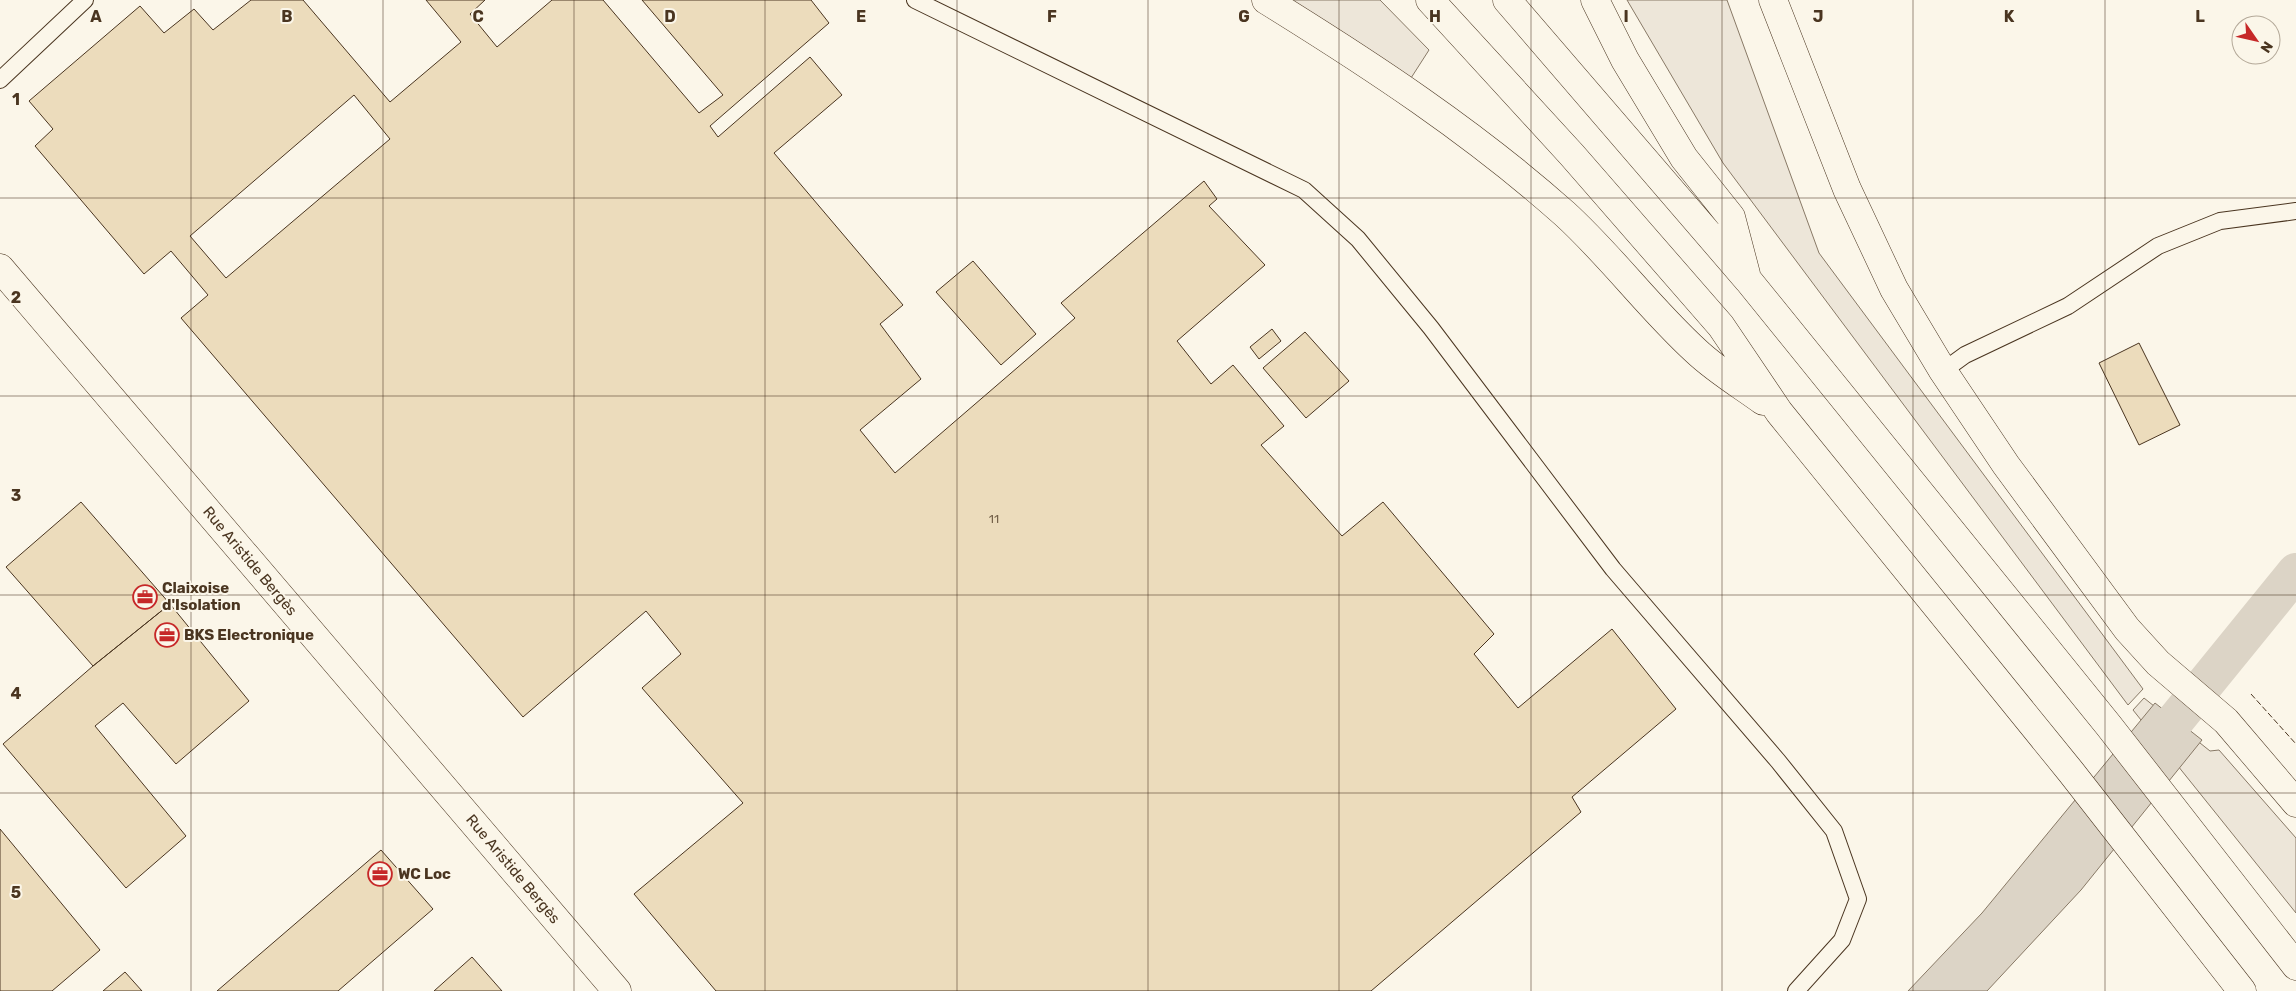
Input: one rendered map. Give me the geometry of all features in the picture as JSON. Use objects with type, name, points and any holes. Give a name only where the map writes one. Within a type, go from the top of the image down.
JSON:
[{"type":"main road","points":[[1266,0],[1332,40],[1442,114],[1510,166],[1567,216],[1696,352],[1779,412]]},
{"type":"main road","points":[[1430,0],[1572,155],[1721,326],[1779,412],[2071,772],[2242,991]]},
{"type":"main road","points":[[1508,0],[1748,280],[2109,726],[2296,966]]},
{"type":"main road","points":[[1595,0],[1625,60],[1684,158],[1731,217],[1748,280]]},
{"type":"main road","points":[[1773,0],[1847,189],[1894,289],[1942,371],[2006,465],[2127,629],[2158,663],[2226,720],[2296,803]]},
{"type":"main road","name":"Rue Aristide Bergès","points":[[0,268],[617,991]]},
{"type":"lane","points":[[0,80],[85,0]]},
{"type":"lane","points":[[915,0],[1304,190],[1358,239],[1431,328],[1613,569],[1778,761],[1834,830],[1858,899],[1842,940],[1796,991]]},
{"type":"lane","points":[[1942,371],[1965,355],[2068,306],[2158,246],[2220,221],[2296,211]]},
{"type":"shaded area","points":[[1288,0],[1380,0],[1429,50],[1411,78]]},
{"type":"shaded area","points":[[1627,0],[1727,0],[1819,253],[2143,689],[2128,705],[1723,163]]},
{"type":"shaded area","points":[[2144,698],[2210,751],[2219,750],[2296,838],[2296,913],[2133,710]]},
{"type":"shaded area","points":[[2155,703],[2202,740],[2081,890],[1987,991],[1908,991],[1982,913]]},
{"type":"building","points":[[251,0],[303,0],[390,102],[461,42],[426,0],[485,0],[470,14],[497,47],[552,0],[603,0],[699,113],[723,95],[642,0],[811,0],[829,23],[710,126],[718,137],[810,57],[842,95],[774,153],[903,305],[880,324],[921,379],[860,430],[895,473],[1075,318],[1061,303],[1204,181],[1217,199],[1209,206],[1265,265],[1177,341],[1211,384],[1233,365],[1284,426],[1261,445],[1342,536],[1383,502],[1494,634],[1474,654],[1518,708],[1612,629],[1676,709],[1572,797],[1581,812],[1371,991],[716,991],[634,894],[743,803],[642,688],[681,654],[646,611],[523,717],[181,318],[208,295],[171,251],[144,274],[35,146],[53,129],[29,101],[140,6],[164,33],[194,9],[213,30]],"holes":[[[354,95],[390,139],[226,278],[190,236]]]},
{"type":"building","points":[[973,261],[1036,334],[1001,365],[936,292]]},
{"type":"building","points":[[1272,329],[1281,341],[1259,359],[1250,347]]},
{"type":"building","points":[[1305,332],[1349,381],[1306,418],[1263,368]]},
{"type":"building","points":[[2139,343],[2180,425],[2139,445],[2099,363]]},
{"type":"building","points":[[81,502],[170,604],[93,666],[6,567]]},
{"type":"building","points":[[170,604],[249,701],[176,764],[123,703],[95,726],[186,836],[126,888],[3,744],[93,666]]},
{"type":"building","points":[[0,829],[100,950],[52,991],[0,991]]},
{"type":"building","points":[[381,850],[433,909],[338,991],[217,991]]},
{"type":"building","points":[[472,957],[502,991],[434,991]]},
{"type":"building","points":[[125,972],[142,991],[103,991]]},
{"type":"waterway","points":[[2144,759],[2296,572]]},
{"type":"fence","points":[[2251,694],[2296,744]]},
{"type":"place","name":"Claixoise d'Isolation","points":[[145,597]]},
{"type":"place","name":"BKS Electronique","points":[[167,635]]},
{"type":"place","name":"WC Loc","points":[[380,874]]}]
